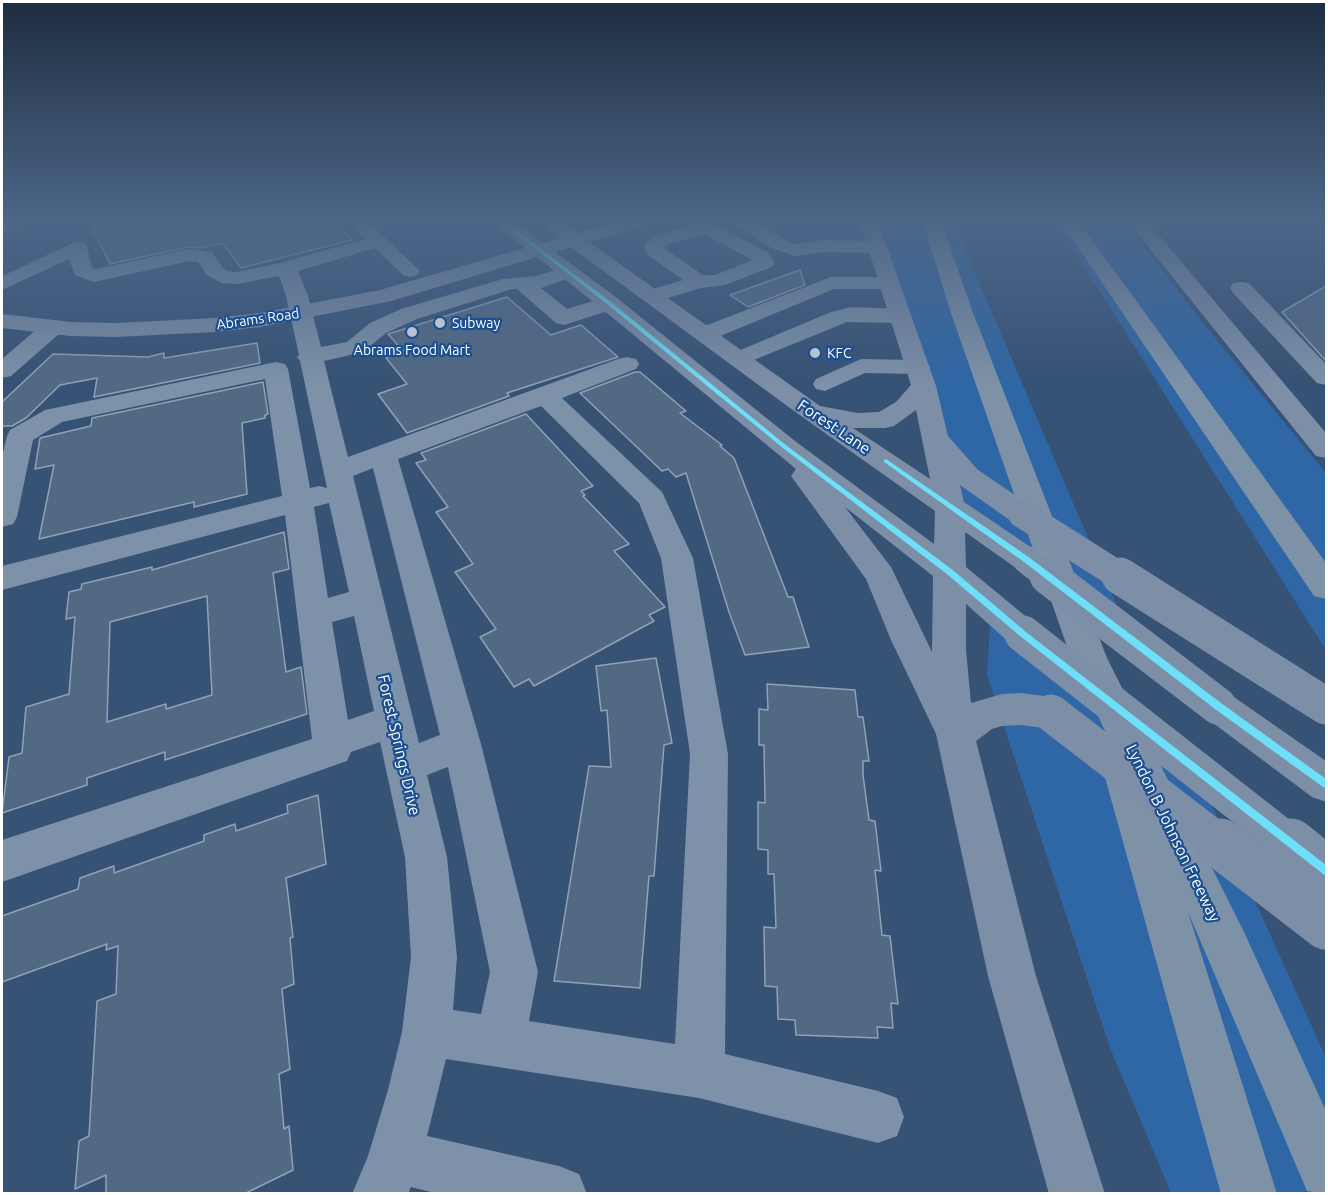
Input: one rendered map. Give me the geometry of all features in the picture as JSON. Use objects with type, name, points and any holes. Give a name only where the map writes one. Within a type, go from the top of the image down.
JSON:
[{"type":"highway","name":"Lyndon B Johnson Freeway","points":[[949,275],[1089,658],[1228,948],[1326,1172]]},
{"type":"highway","points":[[1107,275],[1326,587]]},
{"type":"highway","points":[[1089,658],[1249,1194]]},
{"type":"main road","name":"Abrams Road","points":[[2,299],[68,310],[138,311],[343,305],[427,275]]},
{"type":"main road","points":[[572,275],[785,447],[951,573],[1023,634],[1326,871]]},
{"type":"main road","name":"Forest Lane","points":[[624,275],[803,406],[1027,560],[1218,706],[1326,784]]},
{"type":"main road","points":[[886,275],[921,377],[950,506],[949,650],[955,734],[1012,976],[1077,1194]]},
{"type":"main road","points":[[1180,275],[1326,450]]},
{"type":"main road","name":"Abrams Road","points":[[2,321],[51,328],[116,330],[166,328],[226,324],[299,305]]},
{"type":"main road","points":[[803,406],[848,420],[873,422],[885,420],[905,407],[921,377]]},
{"type":"main road","points":[[936,437],[968,477],[1022,514],[1326,706]]},
{"type":"main road","points":[[785,447],[820,498],[850,532],[880,575],[908,640],[955,734]]},
{"type":"main road","points":[[955,734],[981,716],[1002,710],[1021,709],[1051,713],[1326,926]]},
{"type":"street","points":[[2,284],[21,275]]},
{"type":"street","points":[[219,275],[236,278],[252,275]]},
{"type":"street","name":"Forest Springs Drive","points":[[288,275],[299,305],[309,357],[340,481],[365,600],[426,857],[434,957],[427,1032],[414,1090],[388,1175]]},
{"type":"street","points":[[409,275],[433,306]]},
{"type":"street","points":[[309,357],[355,347],[362,339],[390,321],[433,306],[510,284],[538,282],[560,275]]},
{"type":"street","points":[[689,275],[699,282]]},
{"type":"street","points":[[654,296],[699,282],[718,281],[733,275]]},
{"type":"street","points":[[829,275],[831,283]]},
{"type":"street","points":[[523,283],[564,318],[609,303]]},
{"type":"street","points":[[705,334],[831,283],[889,283]]},
{"type":"street","points":[[1241,288],[1326,378]]},
{"type":"street","points":[[739,359],[839,317],[851,314],[900,316]]},
{"type":"street","points":[[2,371],[51,328]]},
{"type":"street","points":[[2,578],[298,502],[340,481],[383,455],[627,364]]},
{"type":"street","points":[[825,384],[861,366],[921,377]]},
{"type":"street","points":[[2,517],[20,436],[54,416],[276,369],[298,502],[333,750],[2,861]]},
{"type":"street","points":[[545,396],[652,499],[677,558],[709,754],[699,1073]]},
{"type":"street","points":[[383,455],[462,744],[514,972],[500,1041]]},
{"type":"street","points":[[314,615],[365,600]]},
{"type":"street","points":[[332,742],[393,721]]},
{"type":"street","points":[[405,766],[462,744]]},
{"type":"street","points":[[427,1032],[500,1041],[699,1073],[878,1117]]},
{"type":"street","points":[[388,1175],[559,1194]]},
{"type":"shaded area","points":[[895,275],[976,275],[1118,608],[956,498]]},
{"type":"shaded area","points":[[1089,275],[1166,275],[1326,473],[1326,650]]},
{"type":"shaded area","points":[[990,623],[1204,788],[1326,1058],[1326,1193],[1171,1193],[1110,1048],[987,675]]},
{"type":"building","points":[[787,275],[802,275],[805,285],[748,307],[730,295]]},
{"type":"building","points":[[1326,286],[1326,361],[1282,312]]},
{"type":"building","points":[[507,297],[551,335],[581,325],[618,357],[507,393],[509,396],[407,433],[378,394],[407,384],[386,358],[404,352],[388,334]]},
{"type":"building","points":[[257,343],[260,363],[94,397],[97,378],[60,385],[26,418],[12,426],[2,426],[2,402],[53,354],[148,357],[164,353],[164,358]]},
{"type":"building","points":[[640,372],[686,411],[680,413],[722,445],[720,446],[734,458],[788,597],[793,597],[809,647],[745,655],[729,612],[686,473],[676,477],[668,469],[662,471],[580,393]]},
{"type":"building","points":[[263,382],[268,414],[265,418],[242,423],[247,494],[194,507],[194,502],[39,539],[54,465],[35,469],[40,438],[91,426],[92,418]]},
{"type":"building","points":[[526,414],[593,486],[581,491],[585,495],[583,496],[629,544],[614,551],[665,607],[649,615],[654,621],[534,686],[529,679],[514,687],[480,637],[496,629],[455,572],[473,564],[436,512],[448,507],[416,463],[426,460],[421,453]]},
{"type":"building","points":[[284,532],[289,569],[273,573],[286,672],[301,667],[307,714],[165,760],[165,752],[87,778],[87,785],[2,813],[9,757],[22,753],[26,707],[69,694],[75,617],[66,619],[69,592],[81,589],[82,584],[152,567],[152,570]],"holes":[[[207,596],[212,695],[166,709],[166,704],[107,722],[110,622]]]},
{"type":"building","points":[[656,658],[672,743],[664,745],[654,876],[649,876],[640,988],[554,981],[589,766],[611,767],[607,710],[601,711],[596,666]]},
{"type":"building","points":[[767,684],[855,690],[858,717],[863,717],[869,761],[863,761],[863,775],[869,820],[875,821],[881,871],[875,870],[882,935],[890,936],[898,1004],[891,1003],[893,1028],[877,1027],[878,1038],[796,1035],[795,1020],[778,1019],[777,987],[765,986],[764,927],[776,928],[774,874],[768,874],[768,850],[758,849],[758,802],[765,803],[764,745],[759,745],[759,709],[768,710]]},
{"type":"building","points":[[318,795],[326,864],[286,878],[293,937],[290,938],[294,984],[282,989],[290,1069],[279,1074],[284,1129],[289,1126],[293,1170],[244,1194],[106,1194],[106,1175],[75,1189],[79,1141],[89,1136],[97,1001],[116,994],[118,946],[106,950],[107,944],[2,982],[2,916],[78,889],[80,878],[114,866],[114,873],[204,841],[204,835],[235,824],[236,831],[288,813],[287,805]]},
{"type":"transit line","points":[[572,275],[785,447],[951,573],[1023,634],[1326,871]]},
{"type":"transit line","points":[[886,461],[1027,560],[1218,706],[1326,784]]},
{"type":"place","name":"Subway","points":[[440,323]]},
{"type":"place","name":"Abrams Food Mart","points":[[412,332]]},
{"type":"place","name":"KFC","points":[[815,353]]}]
